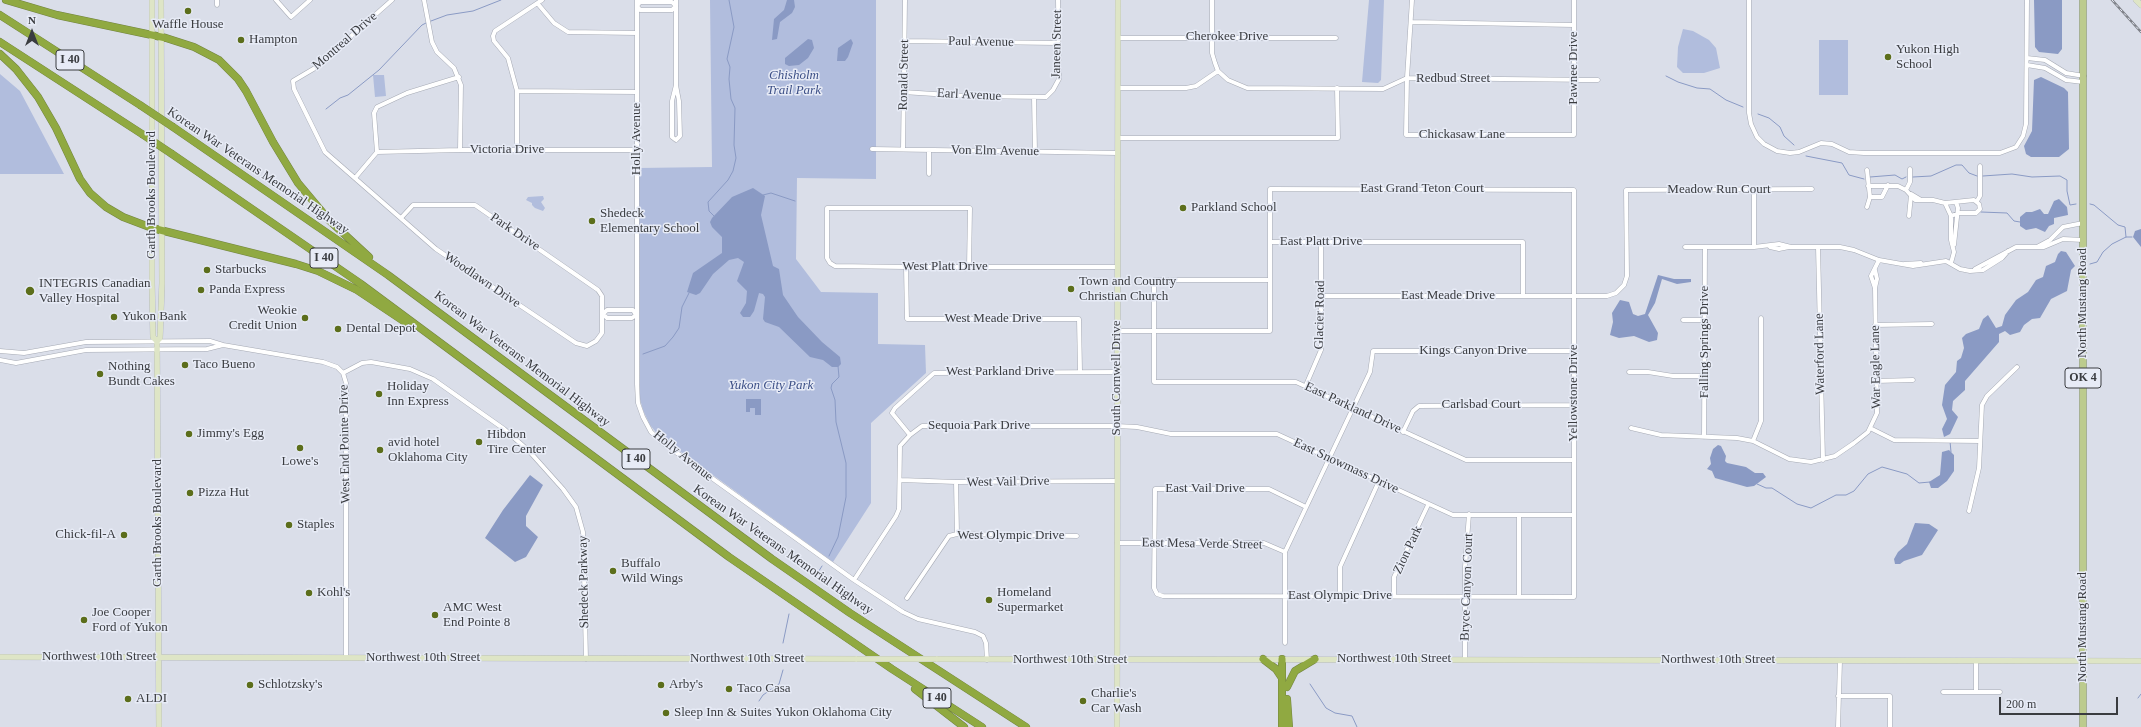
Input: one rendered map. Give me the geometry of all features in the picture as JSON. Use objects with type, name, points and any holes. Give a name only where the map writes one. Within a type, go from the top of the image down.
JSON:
[{"type":"highway","points":[[6,0],[57,14],[162,36],[208,53],[230,70],[246,91],[272,142],[298,183],[329,220],[388,275]]},
{"type":"highway","name":"Korean War Veterans Memorial Highway","points":[[0,16],[173,127],[388,275],[772,559],[875,630],[1026,727]]},
{"type":"highway","name":"I 40","points":[[0,42],[142,134],[322,256],[472,365],[710,543],[892,669],[982,727]]},
{"type":"highway","points":[[0,54],[16,69],[38,97],[56,128],[80,179],[90,193],[114,212],[152,228],[296,264],[318,271],[357,290],[472,365]]},
{"type":"highway","points":[[1263,659],[1276,669],[1283,679]]},
{"type":"highway","points":[[1282,727],[1284,659]]},
{"type":"highway","points":[[1284,659],[1289,727]]},
{"type":"highway","points":[[1287,686],[1295,671],[1315,659]]},
{"type":"highway","points":[[892,669],[964,727]]},
{"type":"main road","name":"Garth Brooks Boulevard","points":[[152,0],[152,228],[154,337],[157,341],[158,727]]},
{"type":"main road","name":"Garth Brooks Boulevard","points":[[157,341],[160,338],[162,230],[161,0]]},
{"type":"main road","name":"South Cornwell Drive","points":[[1117,727],[1116,372],[1118,0]]},
{"type":"main road","name":"North Mustang Road","points":[[2082,727],[2083,0]]},
{"type":"main road","points":[[2136,0],[2141,5]]},
{"type":"main road","name":"Northwest 10th Street","points":[[0,657],[158,656],[1117,661],[1465,659],[2141,661]]},
{"type":"street","points":[[216,0],[217,5]]},
{"type":"street","points":[[276,0],[291,17],[310,0]]},
{"type":"street","name":"Montreal Drive","points":[[355,178],[325,152],[294,89],[293,82],[315,68],[392,0]]},
{"type":"street","points":[[424,0],[432,42],[437,52],[454,68],[461,85],[460,150]]},
{"type":"street","points":[[517,149],[517,91],[508,58],[494,41],[493,36],[495,31],[542,0]]},
{"type":"street","name":"Holly Avenue","points":[[637,0],[636,315],[638,403],[642,417],[651,432],[663,443],[739,499],[854,580],[903,612],[918,619],[975,632],[983,636],[986,643],[987,660]]},
{"type":"street","points":[[676,0],[676,85],[679,101],[680,136],[676,140],[672,137],[672,101],[676,85]]},
{"type":"street","name":"Ronald Street","points":[[903,149],[905,0]]},
{"type":"street","name":"Janeen Street","points":[[1034,97],[1046,97],[1053,90],[1059,79],[1057,43],[1058,0]]},
{"type":"street","points":[[1118,88],[1186,88],[1196,86],[1218,71],[1212,54],[1212,0]]},
{"type":"street","points":[[1407,78],[1412,0]]},
{"type":"street","name":"Pawnee Drive","points":[[1574,0],[1574,135]]},
{"type":"street","points":[[1749,0],[1750,119],[1753,128],[1761,141],[1768,147],[1781,152],[1794,153],[1821,143],[1832,144],[1854,153],[2008,151],[2016,147],[2025,130],[2027,0]]},
{"type":"street","points":[[640,2],[672,2],[676,6],[672,10],[640,10],[637,6],[640,2]]},
{"type":"street","points":[[538,4],[554,23],[568,32],[637,33]]},
{"type":"street","points":[[1411,22],[1574,25]]},
{"type":"street","name":"Cherokee Drive","points":[[1118,38],[1336,38]]},
{"type":"street","name":"Paul Avenue","points":[[905,41],[1057,43]]},
{"type":"street","points":[[2027,58],[2045,60],[2066,73],[2084,79]]},
{"type":"street","points":[[2027,65],[2045,68],[2066,80],[2084,79]]},
{"type":"street","name":"Redbud Street","points":[[1218,71],[1237,85],[1247,88],[1383,88],[1407,78],[1598,80]]},
{"type":"street","points":[[355,178],[377,152],[374,113],[377,107],[406,93],[459,77]]},
{"type":"street","name":"Chickasaw Lane","points":[[1407,78],[1406,135],[1574,135]]},
{"type":"street","points":[[1118,138],[1338,138],[1337,88]]},
{"type":"street","points":[[517,91],[637,92]]},
{"type":"street","name":"Earl Avenue","points":[[903,92],[965,96],[1034,97]]},
{"type":"street","points":[[1034,97],[1035,152]]},
{"type":"street","name":"Victoria Drive","points":[[377,152],[517,149],[637,150]]},
{"type":"street","name":"Von Elm Avenue","points":[[872,149],[1118,153]]},
{"type":"street","points":[[929,150],[929,174]]},
{"type":"street","points":[[1977,201],[1980,196],[1980,166]]},
{"type":"street","points":[[1906,190],[1910,180],[1910,169]]},
{"type":"street","points":[[1867,170],[1870,197],[1867,207]]},
{"type":"street","name":"Woodlawn Drive","points":[[355,178],[436,249],[576,343],[587,346],[596,341],[602,333],[603,314]]},
{"type":"street","points":[[1870,197],[1882,196],[1888,185]]},
{"type":"street","points":[[1868,186],[1898,186],[1911,194],[1915,200],[1933,200],[1946,203],[1977,201]]},
{"type":"street","name":"East Grand Teton Court","points":[[1270,242],[1270,189],[1574,190]]},
{"type":"street","name":"Meadow Run Court","points":[[1626,190],[1812,189]]},
{"type":"street","name":"Yellowstone Drive","points":[[1574,190],[1574,596]]},
{"type":"street","name":"East Meade Drive","points":[[1321,296],[1607,296],[1616,293],[1624,285],[1626,276],[1626,190]]},
{"type":"street","points":[[1754,190],[1754,247]]},
{"type":"street","points":[[1909,216],[1911,194]]},
{"type":"street","points":[[1951,216],[1956,214],[1976,213],[1980,208],[1977,201]]},
{"type":"street","points":[[1952,263],[1954,254],[1956,202]]},
{"type":"street","points":[[1946,203],[1951,216],[1951,240],[1954,245]]},
{"type":"street","name":"Park Drive","points":[[401,218],[413,205],[475,205],[598,290],[602,296],[603,314]]},
{"type":"street","name":"West Platt Drive","points":[[969,266],[970,208],[827,208],[827,258],[830,264],[835,266],[1117,267]]},
{"type":"street","points":[[2035,248],[2053,237],[2063,227],[2083,223]]},
{"type":"street","points":[[2053,237],[2056,242]]},
{"type":"street","points":[[1685,247],[1767,247],[1779,244],[1791,247],[1840,247],[1854,250],[1879,260],[1913,266],[1946,261],[1952,263],[1960,269],[1970,271],[1983,270],[1992,262],[2016,247],[2044,247],[2063,239],[2083,240]]},
{"type":"street","name":"East Platt Drive","points":[[1154,331],[1270,331],[1270,242],[1523,242],[1523,296]]},
{"type":"street","name":"Glacier Road","points":[[1306,385],[1321,350],[1321,242]]},
{"type":"street","name":"Falling Springs Drive","points":[[1704,437],[1705,247]]},
{"type":"street","name":"Waterford Lane","points":[[1818,248],[1823,460]]},
{"type":"street","name":"War Eagle Lane","points":[[1631,428],[1661,435],[1737,438],[1753,441],[1789,459],[1811,462],[1835,456],[1854,443],[1870,428],[1877,412],[1875,288],[1877,286],[1877,279],[1875,270],[1879,260]]},
{"type":"street","name":"West Meade Drive","points":[[906,267],[907,319],[1079,319],[1080,372]]},
{"type":"street","points":[[1117,331],[1154,331],[1154,280],[1270,280]]},
{"type":"street","points":[[607,310],[633,310],[636,315],[632,318],[607,318],[603,314],[607,310]]},
{"type":"street","points":[[1753,441],[1761,421],[1761,318]]},
{"type":"street","points":[[1683,320],[1705,320]]},
{"type":"street","points":[[1875,325],[1932,324]]},
{"type":"street","name":"East Parkland Drive","points":[[1154,331],[1154,382],[1296,382],[1306,385],[1403,432],[1466,460],[1574,460]]},
{"type":"street","points":[[0,351],[24,353],[86,342],[210,341],[223,345]]},
{"type":"street","name":"West End Pointe Drive","points":[[0,360],[16,363],[86,350],[207,350],[223,345],[322,362],[337,367],[343,373],[346,382],[346,657]]},
{"type":"street","name":"Kings Canyon Drive","points":[[1354,408],[1370,372],[1373,351],[1574,351]]},
{"type":"street","name":"Shedeck Parkway","points":[[343,373],[362,363],[372,362],[410,369],[433,379],[504,430],[529,451],[563,488],[576,507],[583,532],[586,659]]},
{"type":"street","points":[[1969,510],[1979,468],[1982,406],[1987,396],[2017,367]]},
{"type":"street","points":[[1080,372],[1116,372]]},
{"type":"street","name":"West Parkland Drive","points":[[910,435],[892,413],[895,408],[934,373],[1080,372]]},
{"type":"street","points":[[1629,372],[1648,372],[1673,376],[1705,376]]},
{"type":"street","points":[[1876,381],[1913,380]]},
{"type":"street","name":"Carlsbad Court","points":[[1403,432],[1413,411],[1419,406],[1574,405]]},
{"type":"street","points":[[1285,643],[1285,552],[1354,408]]},
{"type":"street","name":"Sequoia Park Drive","points":[[854,580],[896,516],[899,509],[901,480],[900,446],[910,435],[922,426],[1116,426]]},
{"type":"street","name":"East Snowmass Drive","points":[[1116,426],[1137,427],[1172,434],[1277,434],[1330,457],[1428,505],[1452,514],[1574,515]]},
{"type":"street","points":[[1870,428],[1894,440],[1980,441]]},
{"type":"street","name":"West Vail Drive","points":[[901,480],[956,482],[1116,481]]},
{"type":"street","points":[[1340,596],[1340,567],[1380,481]]},
{"type":"street","points":[[956,482],[957,534]]},
{"type":"street","name":"East Vail Drive","points":[[1154,543],[1155,489],[1269,489],[1306,507]]},
{"type":"street","name":"Zion Park","points":[[1394,596],[1394,577],[1428,505]]},
{"type":"street","name":"Bryce Canyon Court","points":[[1465,659],[1465,596],[1469,514]]},
{"type":"street","points":[[1519,514],[1519,596]]},
{"type":"street","name":"West Olympic Drive","points":[[907,598],[949,536],[957,534],[1077,536]]},
{"type":"street","name":"East Mesa Verde Street","points":[[1117,543],[1264,544],[1285,552]]},
{"type":"street","name":"East Olympic Drive","points":[[1154,543],[1154,588],[1157,594],[1163,596],[1574,596]]},
{"type":"street","points":[[1838,727],[1840,661]]},
{"type":"street","points":[[1976,661],[1976,692]]},
{"type":"street","points":[[1943,692],[2000,692]]},
{"type":"street","points":[[1838,696],[1890,696],[1890,727]]},
{"type":"green space","name":"Yukon City Park","points":[[710,0],[876,0],[876,179],[797,178],[796,259],[821,292],[878,293],[878,344],[925,345],[926,373],[871,423],[871,503],[833,562],[659,436],[650,425],[640,399],[639,168],[712,167]]},
{"type":"green space","points":[[1369,0],[1384,0],[1381,80],[1378,83],[1362,82]]},
{"type":"green space","points":[[1683,29],[1693,31],[1709,40],[1716,48],[1720,68],[1704,73],[1683,73],[1677,67],[1678,47]]},
{"type":"green space","points":[[1819,40],[1848,40],[1848,95],[1819,95]]},
{"type":"green space","points":[[0,74],[20,91],[64,174],[0,174]]},
{"type":"green space","points":[[373,75],[384,75],[386,96],[375,97]]},
{"type":"green space","points":[[543,196],[544,199],[541,202],[545,208],[543,211],[535,208],[532,203],[526,200],[528,197]]},
{"type":"shaded area","points":[[787,0],[794,0],[795,7],[792,13],[780,22],[777,39],[772,40],[774,19],[784,10]]},
{"type":"shaded area","points":[[2034,0],[2062,0],[2062,49],[2058,54],[2039,52],[2035,47]]},
{"type":"shaded area","points":[[808,39],[812,40],[814,48],[808,58],[799,65],[789,66],[785,64],[785,58]]},
{"type":"shaded area","points":[[851,39],[853,43],[848,57],[845,61],[837,61],[838,48]]},
{"type":"shaded area","points":[[2041,77],[2064,88],[2068,92],[2069,149],[2059,157],[2031,157],[2026,154],[2024,146],[2032,131],[2034,80]]},
{"type":"shaded area","points":[[753,188],[765,196],[761,215],[773,266],[779,269],[783,295],[798,317],[822,342],[840,357],[841,364],[838,367],[832,367],[823,360],[810,357],[779,327],[765,322],[763,319],[765,297],[763,294],[759,293],[754,311],[750,317],[743,317],[740,313],[746,303],[747,291],[737,281],[744,262],[738,258],[729,260],[713,274],[700,293],[696,295],[687,292],[693,273],[722,253],[722,237],[712,227],[710,222],[712,218],[732,197]]},
{"type":"shaded area","points":[[2059,199],[2067,207],[2068,215],[2054,218],[2054,224],[2049,226],[2045,232],[2036,228],[2026,230],[2020,226],[2020,217],[2026,212],[2032,212],[2040,209],[2044,214],[2048,214],[2054,201]]},
{"type":"shaded area","points":[[2141,229],[2141,247],[2133,237],[2135,231]]},
{"type":"shaded area","points":[[2061,251],[2066,252],[2075,266],[2071,270],[2067,291],[2051,299],[2040,318],[2032,319],[2024,325],[2020,332],[2010,335],[2005,331],[1999,334],[1999,342],[1965,381],[1965,390],[1953,401],[1952,410],[1958,417],[1950,434],[1944,437],[1942,429],[1947,419],[1942,405],[1945,385],[1956,372],[1957,361],[1961,358],[1964,348],[1962,338],[1966,334],[1979,329],[1983,319],[1988,315],[1996,328],[2002,326],[2005,315],[2016,300],[2028,292],[2036,280],[2043,277],[2046,266],[2055,262]]},
{"type":"shaded area","points":[[1658,275],[1674,279],[1691,279],[1691,282],[1677,284],[1662,279],[1655,303],[1648,315],[1658,333],[1657,340],[1649,342],[1634,336],[1619,338],[1610,335],[1613,322],[1612,313],[1620,300],[1629,302],[1633,314],[1638,316],[1645,314]]},
{"type":"shaded area","points":[[746,399],[761,399],[761,415],[755,415],[755,408],[750,408],[750,412],[746,412]]},
{"type":"shaded area","points":[[1718,445],[1721,446],[1726,456],[1725,461],[1727,463],[1746,467],[1755,473],[1763,473],[1766,477],[1754,486],[1747,487],[1715,478],[1712,471],[1707,469],[1711,464],[1710,458],[1713,449]]},
{"type":"shaded area","points":[[1949,450],[1954,455],[1954,471],[1947,481],[1938,488],[1931,488],[1929,482],[1940,475],[1942,452]]},
{"type":"shaded area","points":[[530,475],[543,485],[526,516],[526,526],[538,537],[526,557],[515,562],[485,538],[503,510]]},
{"type":"shaded area","points":[[1915,523],[1929,524],[1938,530],[1922,555],[1904,561],[1900,564],[1895,564],[1894,559],[1898,552],[1907,544]]},
{"type":"waterway","points":[[431,21],[447,15],[473,11],[501,0]]},
{"type":"waterway","points":[[714,216],[709,211],[708,202],[728,180],[733,171],[736,158],[734,145],[735,108],[731,99],[729,79],[730,67],[727,59],[734,27],[729,0]]},
{"type":"waterway","points":[[326,109],[340,98],[348,95],[379,70],[422,25],[426,23]]},
{"type":"waterway","points":[[1666,76],[1678,82],[1697,88],[1710,89],[1726,100],[1743,107]]},
{"type":"waterway","points":[[1758,114],[1769,118],[1780,127],[1784,136],[1794,145]]},
{"type":"waterway","points":[[1806,156],[1842,163],[1849,175],[1864,179]]},
{"type":"waterway","points":[[1913,177],[1931,176],[1956,165],[1962,165],[1969,173],[1977,176]]},
{"type":"waterway","points":[[1983,176],[2012,174],[2032,177],[2060,176],[2067,180],[2067,191],[2070,205],[2076,204]]},
{"type":"waterway","points":[[1870,177],[1895,175],[1902,179],[1906,177]]},
{"type":"waterway","points":[[763,195],[771,193],[795,201]]},
{"type":"waterway","points":[[2090,204],[2094,205],[2118,225],[2125,227],[2126,237]]},
{"type":"waterway","points":[[1981,212],[2007,213],[2014,221],[2020,222]]},
{"type":"waterway","points":[[2090,264],[2097,262],[2103,252],[2112,244],[2126,237],[2132,237]]},
{"type":"waterway","points":[[643,354],[665,346],[673,337],[679,328],[682,307],[689,293]]},
{"type":"waterway","points":[[829,556],[838,537],[846,497],[846,463],[836,422],[835,400],[831,388],[832,384],[839,377],[838,366]]},
{"type":"waterway","points":[[1950,441],[1951,452]]},
{"type":"waterway","points":[[1757,484],[1766,488],[1772,488],[1797,504],[1811,508],[1836,495],[1846,495],[1854,491],[1868,474],[1882,467],[1907,474],[1919,483],[1930,482]]},
{"type":"waterway","points":[[817,574],[822,566]]},
{"type":"waterway","points":[[783,643],[789,614]]},
{"type":"waterway","points":[[759,701],[763,695],[779,684],[783,670]]},
{"type":"waterway","points":[[1310,684],[1326,708],[1335,713],[1352,716],[1357,727]]},
{"type":"waterway","points":[[2138,698],[2141,694]]},
{"type":"railway","points":[[2112,0],[2141,32]]},
{"type":"place","name":"Waffle House","points":[[188,11]]},
{"type":"place","name":"Hampton","points":[[241,40]]},
{"type":"place","name":"Yukon High School","points":[[1888,57]]},
{"type":"place","name":"Parkland School","points":[[1183,208]]},
{"type":"place","name":"Shedeck Elementary School","points":[[592,221]]},
{"type":"place","name":"Starbucks","points":[[207,270]]},
{"type":"place","name":"Town and Country Christian Church","points":[[1071,289]]},
{"type":"place","name":"Panda Express","points":[[201,290]]},
{"type":"place","name":"INTEGRIS Canadian Valley Hospital","points":[[30,291]]},
{"type":"place","name":"Yukon Bank","points":[[114,317]]},
{"type":"place","name":"Weokie Credit Union","points":[[305,318]]},
{"type":"place","name":"Dental Depot","points":[[338,329]]},
{"type":"place","name":"Taco Bueno","points":[[185,365]]},
{"type":"place","name":"Nothing Bundt Cakes","points":[[100,374]]},
{"type":"place","name":"Holiday Inn Express","points":[[379,394]]},
{"type":"place","name":"Jimmy's Egg","points":[[189,434]]},
{"type":"place","name":"Hibdon Tire Center","points":[[479,442]]},
{"type":"place","name":"Lowe's","points":[[300,448]]},
{"type":"place","name":"avid hotel Oklahoma City","points":[[380,450]]},
{"type":"place","name":"Pizza Hut","points":[[190,493]]},
{"type":"place","name":"Staples","points":[[289,525]]},
{"type":"place","name":"Chick-fil-A","points":[[124,535]]},
{"type":"place","name":"Buffalo Wild Wings","points":[[613,571]]},
{"type":"place","name":"Kohl's","points":[[309,593]]},
{"type":"place","name":"Homeland Supermarket","points":[[989,600]]},
{"type":"place","name":"AMC West End Pointe 8","points":[[435,615]]},
{"type":"place","name":"Joe Cooper Ford of Yukon","points":[[84,620]]},
{"type":"place","name":"Schlotzsky's","points":[[250,685]]},
{"type":"place","name":"Arby's","points":[[661,685]]},
{"type":"place","name":"Taco Casa","points":[[729,689]]},
{"type":"place","name":"ALDI","points":[[128,699]]},
{"type":"place","name":"Charlie's Car Wash","points":[[1083,701]]},
{"type":"place","name":"Sleep Inn & Suites Yukon Oklahoma City","points":[[666,713]]},
{"type":"park label","name":"Chisholm Trail Park","points":[[794,84]]}]
